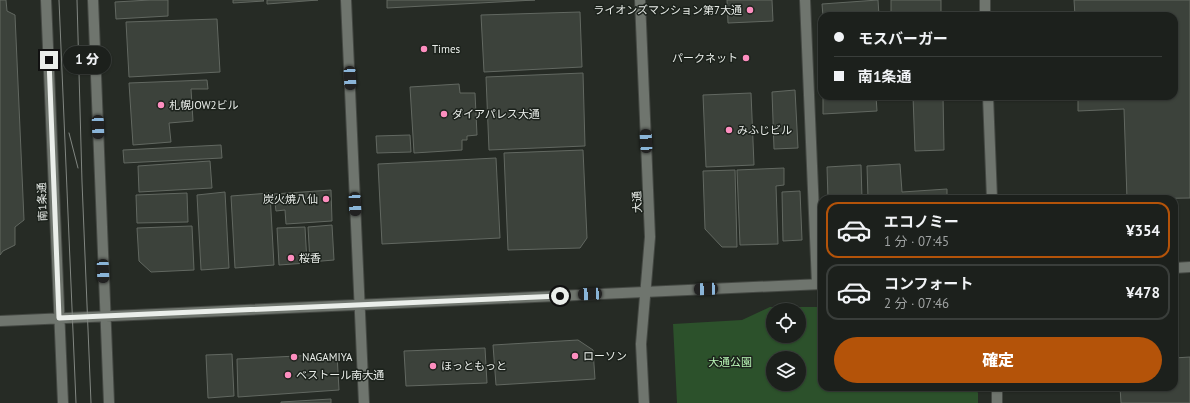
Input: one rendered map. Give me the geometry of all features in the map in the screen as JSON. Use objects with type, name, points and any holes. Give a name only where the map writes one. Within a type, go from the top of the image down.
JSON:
[{"type":"street","name":"南1条通","points":[[46,0],[63,403]]},
{"type":"street","points":[[93,0],[109,403]]},
{"type":"street","points":[[346,0],[364,403]]},
{"type":"street","name":"大通","points":[[640,0],[650,237],[647,292],[641,344],[644,403]]},
{"type":"street","points":[[805,0],[818,246]]},
{"type":"street","points":[[985,0],[985,12]]},
{"type":"street","points":[[988,100],[992,195]]},
{"type":"street","points":[[1178,268],[1190,268]]},
{"type":"street","points":[[0,320],[818,284]]},
{"type":"street","points":[[997,391],[997,403]]},
{"type":"green space","name":"大通公園","points":[[806,307],[818,307],[818,391],[977,391],[978,393],[978,403],[677,403],[673,324],[742,320],[766,309],[766,343],[806,343]]},
{"type":"building","points":[[0,0],[6,0],[7,11],[15,15],[24,220],[15,227],[15,245],[3,251],[0,255]]},
{"type":"building","points":[[168,0],[168,16],[116,19],[115,2]]},
{"type":"building","points":[[233,0],[263,0],[264,1],[233,3]]},
{"type":"building","points":[[267,0],[318,0],[267,4]]},
{"type":"building","points":[[387,0],[535,0],[387,8]]},
{"type":"building","name":"ライオンズマンション第7大通","points":[[727,0],[772,0],[773,21],[728,23]]},
{"type":"building","points":[[878,0],[879,12],[823,12],[822,4]]},
{"type":"building","points":[[891,0],[941,0],[941,12],[891,12]]},
{"type":"building","points":[[1074,0],[1190,0],[1190,198],[1178,198],[1178,195],[1127,195],[1124,109],[1078,111],[1078,100],[1178,100],[1178,12],[1075,12]]},
{"type":"building","points":[[580,12],[582,67],[484,72],[481,15]]},
{"type":"building","points":[[217,19],[220,72],[129,77],[126,22]]},
{"type":"building","points":[[583,73],[585,146],[489,150],[486,77]]},
{"type":"building","name":"札幌JOW2ビル","points":[[207,80],[208,89],[191,89],[193,121],[169,123],[171,142],[133,145],[129,83]]},
{"type":"building","name":"ダイアパレス大通","points":[[459,84],[460,93],[475,93],[477,135],[467,136],[467,140],[462,140],[462,150],[414,153],[410,87]]},
{"type":"building","points":[[795,90],[798,148],[774,149],[772,92]]},
{"type":"building","name":"みふじビル","points":[[751,93],[754,165],[706,167],[703,95]]},
{"type":"building","points":[[823,100],[876,100],[877,111],[823,114]]},
{"type":"building","points":[[913,100],[943,100],[944,150],[915,151]]},
{"type":"building","points":[[410,135],[411,152],[377,153],[376,136]]},
{"type":"building","points":[[221,145],[222,158],[124,163],[123,150]]},
{"type":"building","points":[[583,150],[587,238],[580,248],[508,250],[504,153]]},
{"type":"building","points":[[496,158],[500,238],[382,244],[378,164]]},
{"type":"building","points":[[210,161],[212,188],[139,192],[138,166]]},
{"type":"building","points":[[900,164],[902,192],[947,189],[947,195],[868,195],[867,166]]},
{"type":"building","points":[[861,165],[862,195],[828,195],[827,167]]},
{"type":"building","points":[[784,168],[784,185],[776,186],[778,244],[740,245],[737,170]]},
{"type":"building","points":[[735,170],[737,247],[722,247],[705,229],[703,171]]},
{"type":"building","points":[[331,190],[332,221],[286,224],[285,210],[276,211],[274,194]]},
{"type":"building","points":[[800,191],[802,240],[783,241],[782,192]]},
{"type":"building","points":[[225,192],[229,268],[201,270],[197,195]]},
{"type":"building","points":[[187,193],[188,222],[137,223],[136,195]]},
{"type":"building","points":[[270,193],[274,265],[235,268],[231,196]]},
{"type":"building","points":[[332,225],[334,260],[310,262],[308,227]]},
{"type":"building","points":[[192,226],[194,270],[151,272],[139,261],[137,228]]},
{"type":"building","points":[[305,227],[307,263],[279,265],[277,228]]},
{"type":"building","points":[[578,340],[593,350],[595,379],[496,385],[493,345]]},
{"type":"building","points":[[485,348],[487,383],[406,386],[404,351]]},
{"type":"building","points":[[232,354],[234,396],[208,398],[206,355]]},
{"type":"building","name":"ベストール南大通","points":[[337,354],[339,390],[238,397],[237,359]]},
{"type":"building","points":[[1190,357],[1190,403],[1121,403],[1120,391],[1178,391],[1178,358]]},
{"type":"building","points":[[331,399],[331,403],[281,403],[281,402]]},
{"type":"tram line","points":[[59,0],[76,403]]},
{"type":"tram line","points":[[77,0],[82,182],[91,403]]},
{"type":"tram line","points":[[69,133],[78,168]]},
{"type":"place","name":"ライオンズマンション第7大通","points":[[750,10]]},
{"type":"place","name":"Times","points":[[424,49]]},
{"type":"place","name":"パークネット","points":[[746,58]]},
{"type":"place","name":"札幌JOW2ビル","points":[[161,105]]},
{"type":"place","name":"ダイアパレス大通","points":[[444,114]]},
{"type":"place","name":"みふじビル","points":[[729,130]]},
{"type":"place","name":"炭火焼八仙","points":[[326,199]]},
{"type":"place","name":"桜香","points":[[291,258]]},
{"type":"place","name":"ローソン","points":[[575,356]]},
{"type":"place","name":"NAGAMIYA","points":[[294,357]]},
{"type":"place","name":"ほっともっと","points":[[433,366]]},
{"type":"place","name":"ベストール南大通","points":[[288,375]]},
{"type":"route","points":[[49,60],[59,318],[560,296]]}]
